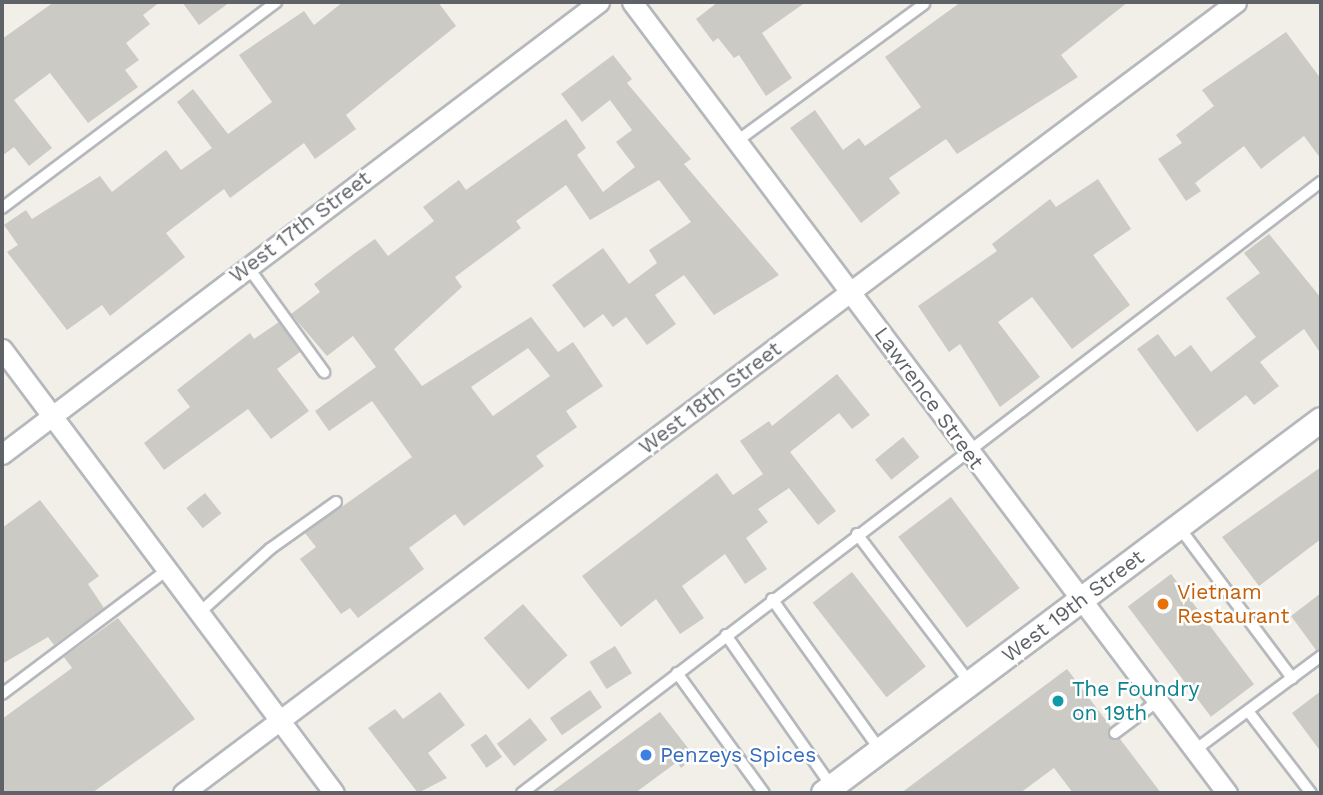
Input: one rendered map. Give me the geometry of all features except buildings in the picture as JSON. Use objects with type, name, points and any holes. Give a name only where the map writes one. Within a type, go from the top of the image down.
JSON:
[{"type":"street","name":"West 17th Street","points":[[2,454],[599,2]]},
{"type":"street","name":"Lawrence Street","points":[[632,2],[966,450],[1158,701],[1223,792]]},
{"type":"street","name":"West 18th Street","points":[[183,793],[1236,2]]},
{"type":"street","points":[[2,349],[334,793]]},
{"type":"street","name":"West 19th Street","points":[[828,790],[1321,420]]},
{"type":"lane","points":[[2,208],[276,2]]},
{"type":"lane","points":[[737,141],[924,4]]},
{"type":"lane","points":[[522,793],[966,450],[1321,182]]},
{"type":"lane","points":[[247,267],[324,372]]},
{"type":"lane","points":[[199,613],[270,549],[336,502]]},
{"type":"lane","points":[[1178,527],[1292,678]]},
{"type":"lane","points":[[858,534],[970,684]]},
{"type":"lane","points":[[2,694],[167,570]]},
{"type":"lane","points":[[772,599],[880,751]]},
{"type":"lane","points":[[726,635],[828,790]]},
{"type":"lane","points":[[1195,751],[1321,656]]},
{"type":"lane","points":[[677,673],[764,793]]},
{"type":"lane","points":[[1115,733],[1158,701]]},
{"type":"lane","points":[[1248,711],[1311,793]]},
{"type":"place","name":"Vietnam Restaurant","points":[[1163,604]]},
{"type":"place","name":"The Foundry on 19th","points":[[1058,701]]},
{"type":"place","name":"Penzeys Spices","points":[[646,755]]}]
